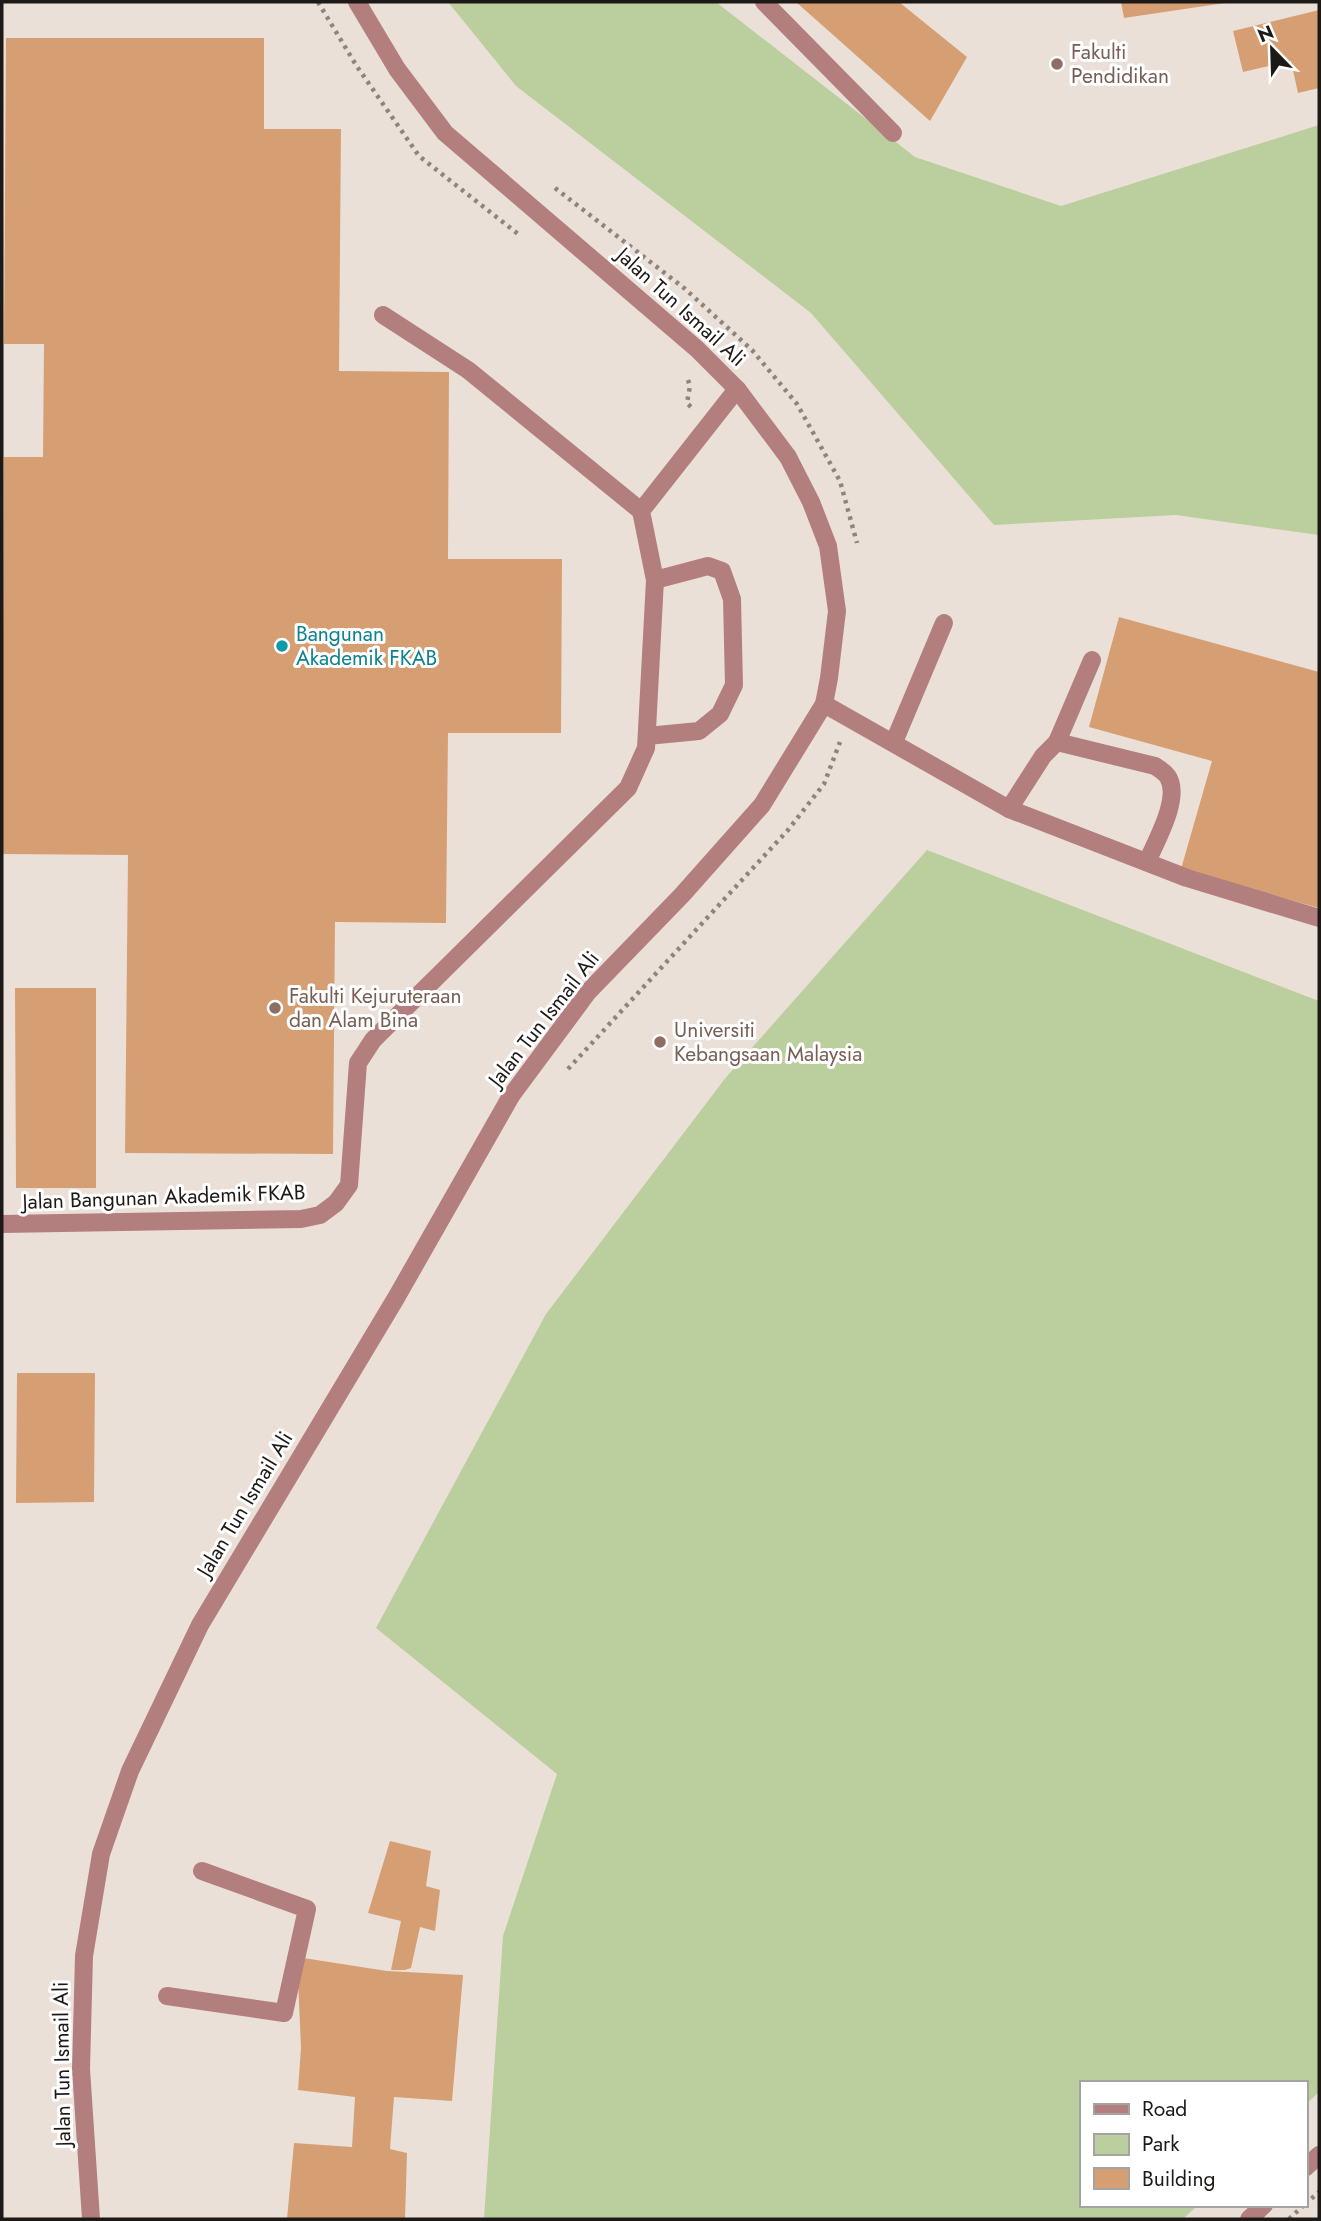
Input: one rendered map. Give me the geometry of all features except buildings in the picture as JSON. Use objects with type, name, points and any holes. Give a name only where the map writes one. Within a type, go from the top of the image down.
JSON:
[{"type":"street","name":"Jalan Tun Ismail Ali","points":[[91,2219],[81,2069],[84,1956],[101,1854],[130,1771],[200,1625],[396,1298],[511,1096],[589,992],[682,895],[762,805],[824,704],[837,611],[828,546],[811,502],[788,457],[737,389],[697,349],[445,133],[397,69],[357,2]]},
{"type":"street","points":[[764,2],[893,133]]},
{"type":"street","points":[[383,315],[468,370],[641,511],[737,389]]},
{"type":"street","name":"Jalan Bangunan Akademik FKAB","points":[[2,1224],[301,1219],[320,1215],[336,1203],[349,1185],[358,1063],[373,1040],[628,788],[646,748],[655,580],[641,511]]},
{"type":"street","points":[[647,736],[699,731],[720,713],[734,685],[732,599],[722,571],[708,566],[655,580]]},
{"type":"street","points":[[894,742],[944,623]]},
{"type":"street","points":[[1009,809],[1042,757],[1057,742],[1092,660]]},
{"type":"street","points":[[824,704],[1009,809],[1187,878],[1319,918]]},
{"type":"street","points":[[1057,742],[1155,766],[1167,775],[1172,786],[1172,800],[1147,862]]},
{"type":"street","points":[[167,1996],[284,2013],[307,1909],[202,1871]]},
{"type":"street","points":[[1249,2219],[1262,2207]]},
{"type":"path","points":[[318,2],[356,65],[419,156],[524,240]]},
{"type":"path","points":[[549,184],[684,288],[752,350],[797,404],[840,481],[856,536],[857,549]]},
{"type":"path","points":[[686,376],[690,386],[687,403],[709,426]]},
{"type":"path","points":[[564,1073],[803,812],[824,784],[842,737],[846,716]]},
{"type":"path","points":[[1289,2219],[1303,2207]]},
{"type":"green space","points":[[448,2],[716,2],[915,157],[1061,206],[1319,125],[1319,535],[1176,515],[994,525],[811,313],[516,86]]},
{"type":"green space","points":[[927,850],[1319,1001],[1319,2092],[1307,2103],[1307,2081],[1080,2081],[1080,2207],[1196,2207],[1183,2219],[484,2219],[503,1936],[557,1774],[376,1628],[546,1314],[727,1076]]},
{"type":"place","name":"Fakulti Pendidikan","points":[[1057,64]]},
{"type":"place","name":"Bangunan Akademik FKAB","points":[[282,646]]},
{"type":"place","name":"Fakulti Kejuruteraan dan Alam Bina","points":[[275,1008]]},
{"type":"place","name":"Universiti Kebangsaan Malaysia","points":[[660,1042]]}]
